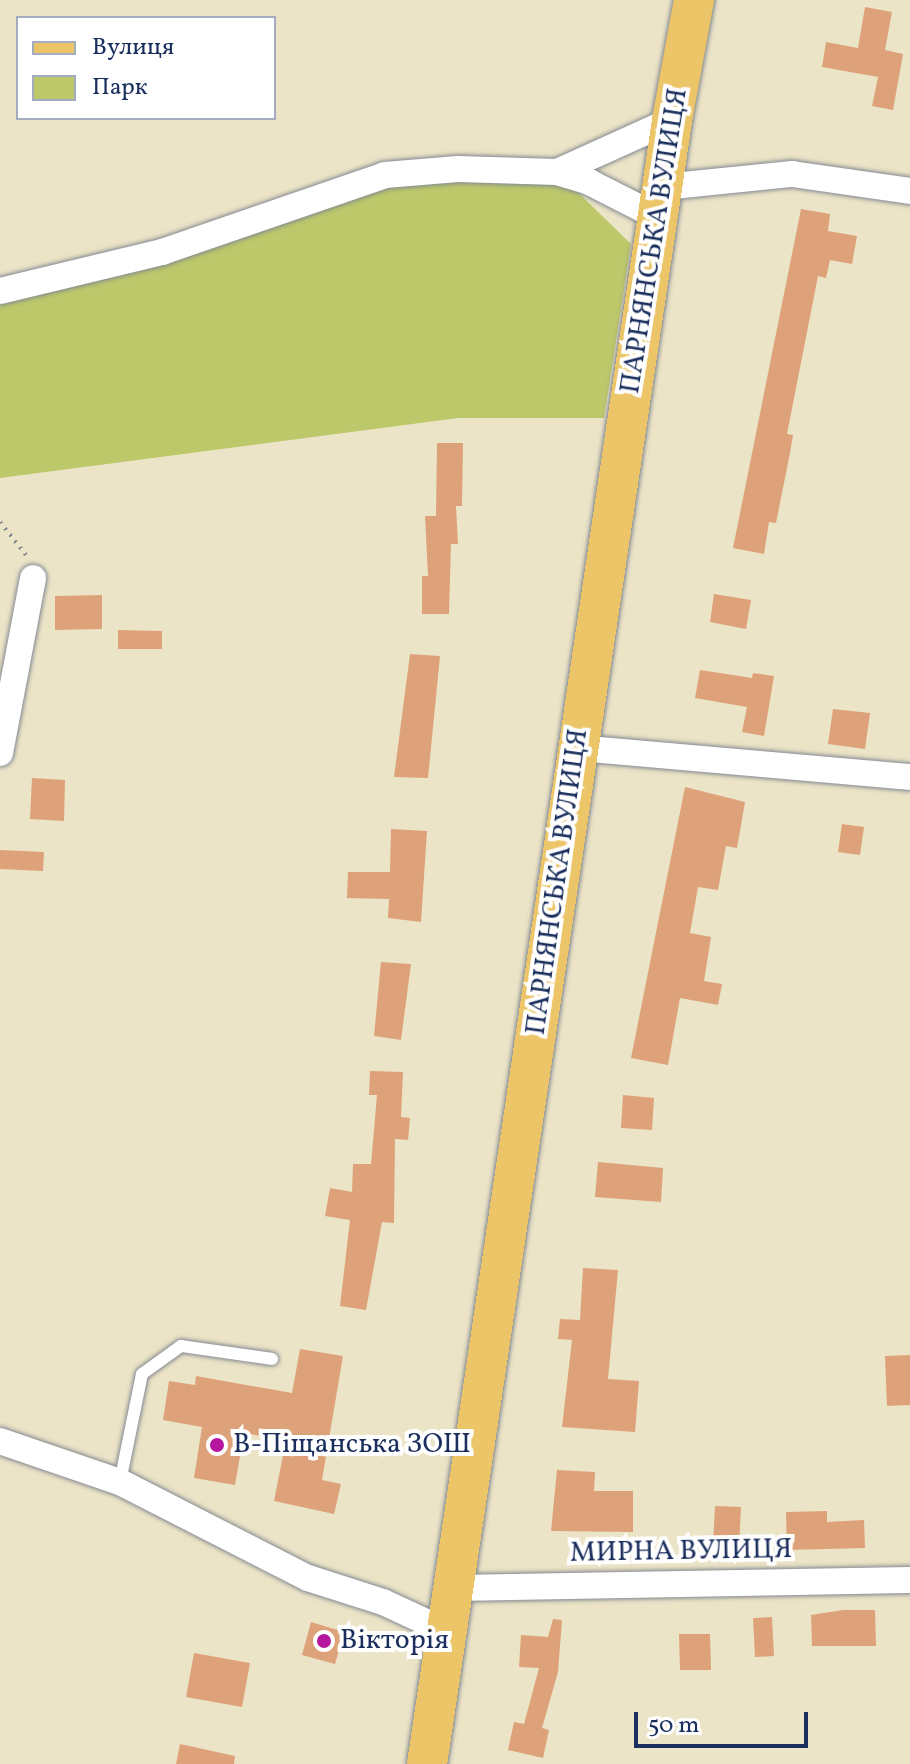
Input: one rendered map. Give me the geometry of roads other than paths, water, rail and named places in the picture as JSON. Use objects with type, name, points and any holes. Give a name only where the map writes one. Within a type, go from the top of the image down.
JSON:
[{"type":"main road","name":"ПАРНЯНСЬКА ВУЛИЦЯ","points":[[427,1764],[672,120],[694,0]]},
{"type":"street","points":[[557,172],[672,120]]},
{"type":"street","points":[[0,291],[162,252],[385,175],[458,169],[557,172],[660,202],[792,174],[910,191]]},
{"type":"street","points":[[0,753],[33,578]]},
{"type":"street","points":[[578,748],[910,777]]},
{"type":"street","points":[[0,1441],[120,1482],[308,1578],[383,1602],[448,1632]]},
{"type":"street","name":"МИРНА ВУЛИЦЯ","points":[[454,1588],[910,1580]]},
{"type":"lane","points":[[120,1482],[142,1374],[181,1346],[272,1359]]},
{"type":"place","name":"В-Піщанська ЗОШ","points":[[217,1445]]},
{"type":"place","name":"Вікторія","points":[[324,1641]]}]
